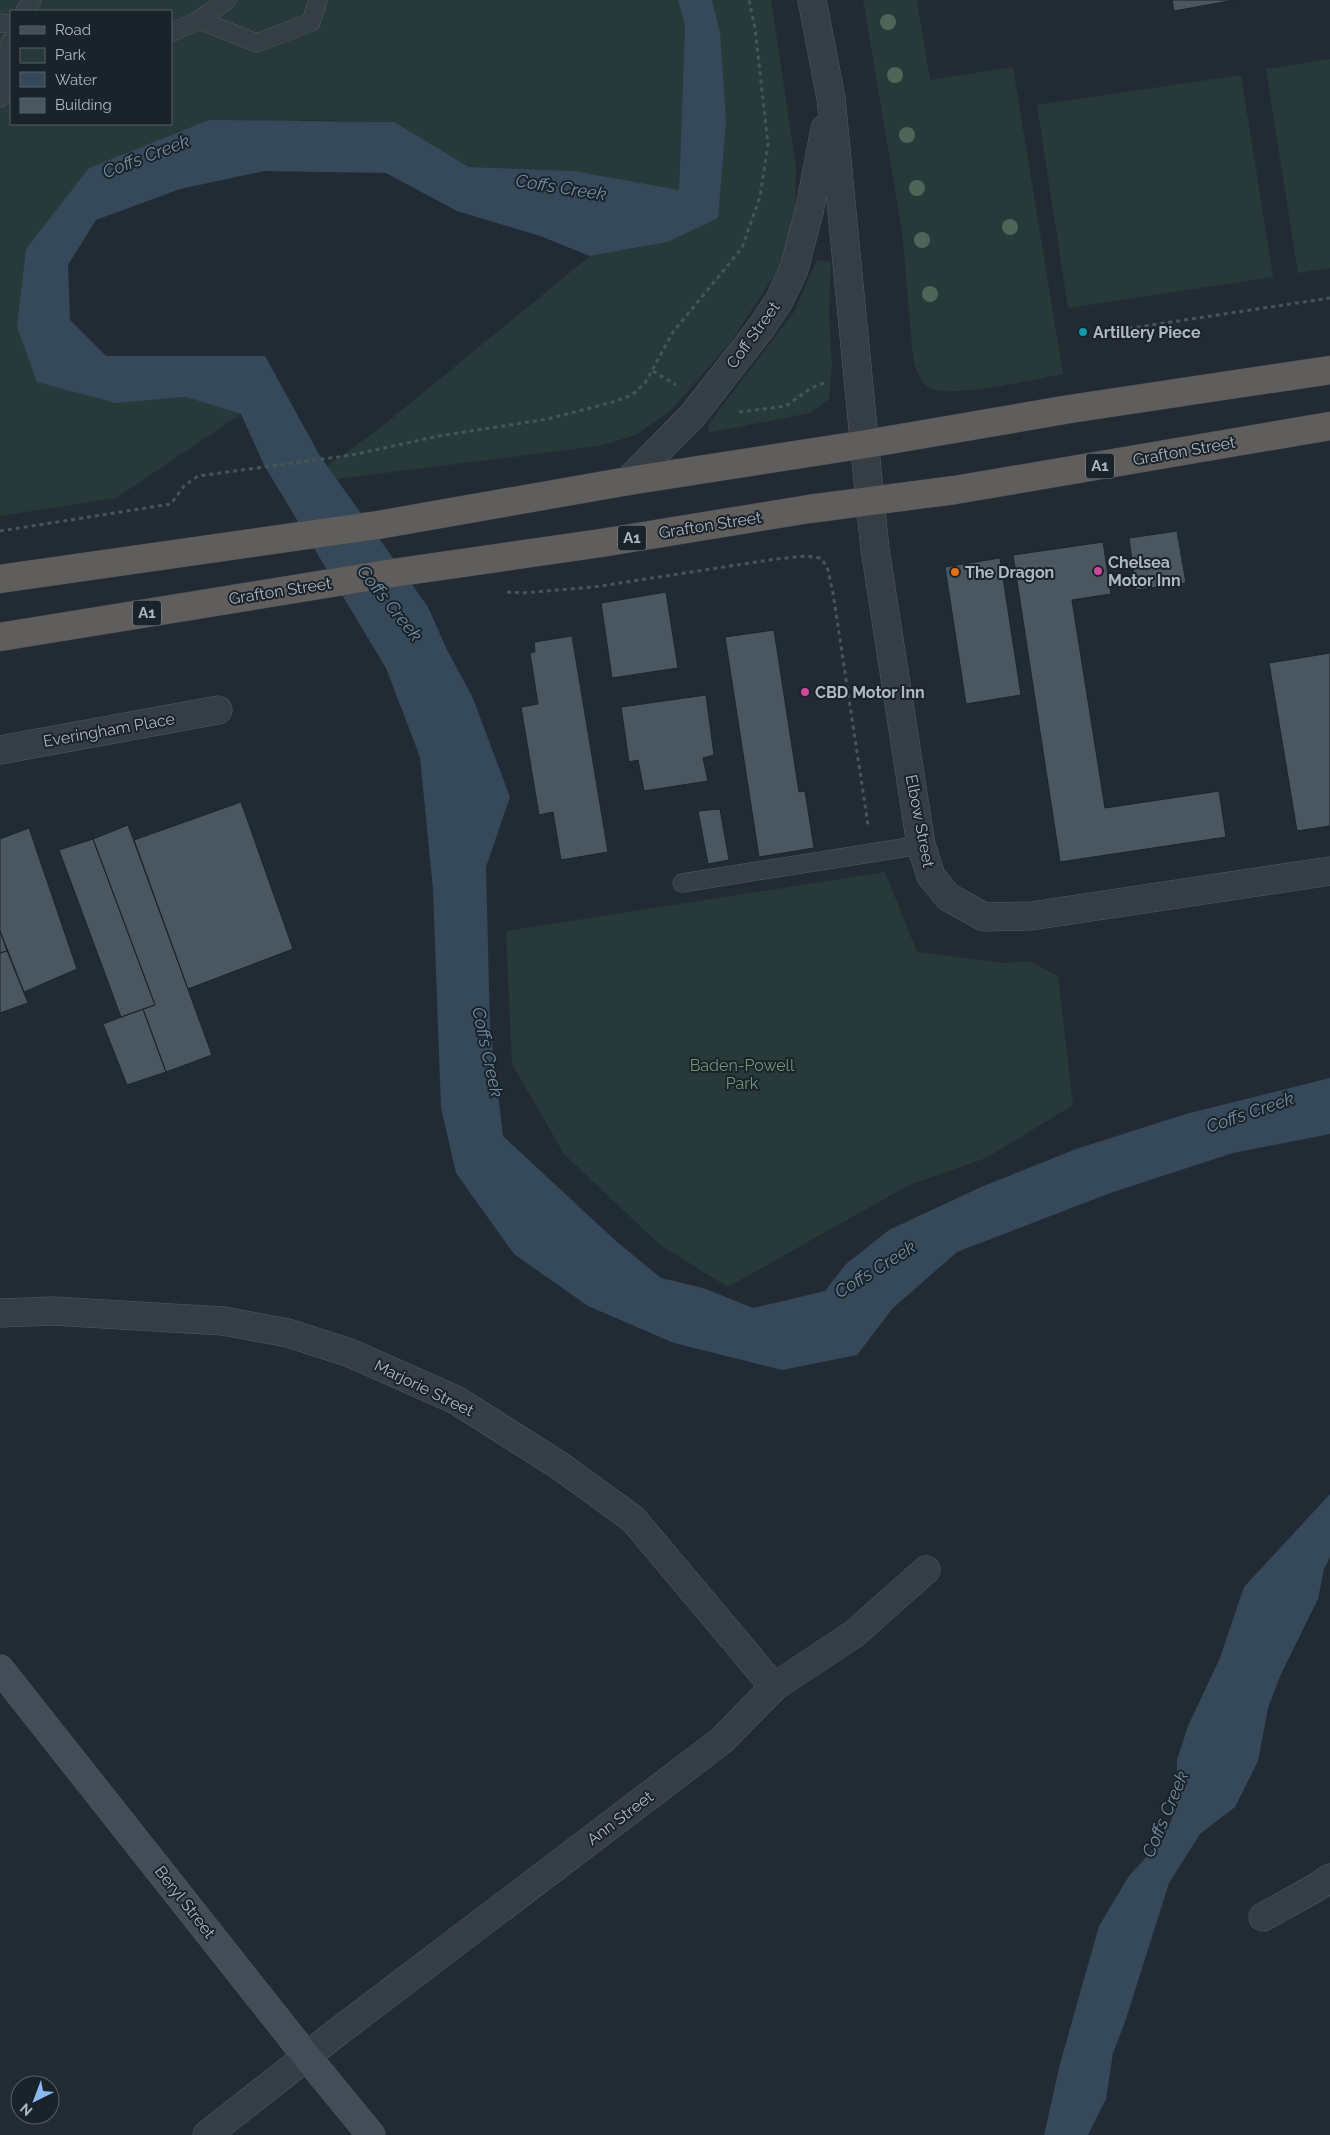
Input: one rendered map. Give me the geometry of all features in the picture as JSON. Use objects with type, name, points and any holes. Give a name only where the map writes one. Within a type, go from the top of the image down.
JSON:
[{"type":"highway","points":[[0,579],[276,538],[378,525],[628,481],[866,444],[1070,409],[1330,370]]},
{"type":"highway","name":"Grafton Street","points":[[0,637],[393,573],[870,501],[955,490],[1330,426]]},
{"type":"main road","name":"Beryl Street","points":[[0,1669],[371,2135]]},
{"type":"street","name":"Coff Street","points":[[812,0],[831,98],[866,444],[870,501]]},
{"type":"street","name":"Coff Street","points":[[628,481],[693,415],[761,328],[779,300],[794,269],[809,212],[831,98]]},
{"type":"street","name":"Elbow Street","points":[[870,501],[875,549],[921,845],[931,876],[948,898],[984,916],[1040,915],[1330,871]]},
{"type":"street","name":"Everingham Place","points":[[0,750],[218,710]]},
{"type":"street","name":"Marjorie Street","points":[[0,1312],[53,1312],[233,1322],[288,1333],[350,1353],[456,1400],[560,1466],[633,1519],[774,1687]]},
{"type":"street","name":"Ann Street","points":[[207,2135],[721,1741],[774,1687],[854,1634],[926,1570]]},
{"type":"street","points":[[1263,1917],[1330,1878]]},
{"type":"lane","points":[[172,33],[199,20],[227,0]]},
{"type":"lane","points":[[199,20],[257,43],[311,22],[318,0]]},
{"type":"lane","points":[[0,98],[10,47]]},
{"type":"lane","points":[[682,883],[921,845]]},
{"type":"path","points":[[0,531],[171,504],[184,486],[198,476],[352,455],[439,436],[548,419],[613,402],[632,395],[645,383],[673,332],[742,248],[760,196],[768,144],[755,28],[749,0]]},
{"type":"path","points":[[1105,332],[1330,298]]},
{"type":"path","points":[[503,592],[522,593],[594,587],[784,558],[806,556],[820,558],[827,566],[833,593],[873,852]]},
{"type":"green space","points":[[0,0],[678,0],[685,26],[679,191],[574,171],[469,167],[393,122],[300,120],[26,249],[116,403],[186,397],[241,414],[116,498],[0,516]]},
{"type":"green space","points":[[712,0],[771,0],[796,167],[795,218],[778,270],[729,344],[671,410],[636,435],[599,446],[304,483],[380,428],[590,256],[667,242],[720,32]]},
{"type":"green space","points":[[863,0],[917,0],[930,80],[1013,67],[1063,374],[996,387],[958,391],[932,389],[924,383],[919,375],[913,357],[902,231]]},
{"type":"green space","points":[[1330,59],[1330,268],[1298,273],[1266,69]]},
{"type":"green space","points":[[1241,75],[1273,277],[1068,308],[1037,105]]},
{"type":"green space","points":[[817,260],[831,262],[829,312],[832,365],[829,399],[810,413],[708,433],[709,423],[794,312]]},
{"type":"green space","name":"Baden-Powell Park","points":[[885,872],[917,952],[1004,963],[1029,961],[1058,976],[1073,1105],[986,1158],[909,1185],[728,1287],[660,1245],[564,1154],[512,1064],[506,931]]},
{"type":"water","name":"Coffs Creek","points":[[678,0],[712,0],[720,32],[726,121],[718,218],[667,242],[590,256],[540,236],[457,211],[386,173],[264,171],[180,189],[96,220],[68,265],[70,320],[106,356],[265,356],[320,456],[428,607],[447,650],[472,696],[510,797],[486,867],[490,1027],[503,1136],[618,1243],[661,1278],[703,1288],[753,1308],[825,1291],[846,1264],[889,1230],[981,1187],[1076,1149],[1186,1114],[1330,1078],[1330,1134],[1233,1153],[1113,1192],[957,1252],[893,1308],[857,1355],[782,1370],[674,1343],[588,1306],[514,1254],[456,1173],[441,1108],[433,889],[420,757],[386,668],[264,465],[241,414],[186,397],[116,403],[37,382],[17,327],[26,249],[89,168],[209,120],[394,122],[469,167],[574,171],[679,190],[685,26]]},
{"type":"water","points":[[1330,1494],[1330,1557],[1324,1569],[1318,1599],[1281,1674],[1268,1708],[1258,1761],[1235,1807],[1200,1834],[1169,1883],[1125,2022],[1113,2053],[1106,2099],[1088,2135],[1044,2135],[1060,2064],[1099,1926],[1129,1876],[1151,1852],[1171,1821],[1177,1798],[1177,1760],[1188,1726],[1220,1658],[1244,1587]]},
{"type":"building","points":[[1172,0],[1235,0],[1174,11]]},
{"type":"building","points":[[1177,531],[1186,583],[1136,590],[1129,538]]},
{"type":"building","points":[[1103,542],[1111,594],[1072,600],[1105,808],[1219,791],[1226,837],[1060,862],[1013,555]]},
{"type":"building","points":[[1000,558],[1021,695],[966,704],[945,567]]},
{"type":"building","points":[[666,592],[678,668],[612,678],[601,603]]},
{"type":"building","points":[[774,630],[799,792],[805,791],[814,848],[759,857],[725,637]]},
{"type":"building","points":[[572,636],[608,852],[561,860],[553,812],[539,815],[521,707],[538,704],[530,653],[535,652],[534,642]]},
{"type":"building","points":[[1330,653],[1330,826],[1297,831],[1269,663]]},
{"type":"building","points":[[706,695],[714,755],[703,758],[708,781],[644,791],[638,760],[629,762],[621,707]]},
{"type":"building","points":[[241,802],[293,949],[188,989],[134,840]]},
{"type":"building","points":[[720,809],[729,860],[708,864],[698,811]]},
{"type":"building","points":[[128,825],[212,1055],[166,1072],[143,1009],[155,1005],[93,839]]},
{"type":"building","points":[[29,828],[77,969],[24,992],[0,931],[0,839]]},
{"type":"building","points":[[93,839],[155,1005],[121,1017],[59,850]]},
{"type":"building","points":[[0,931],[7,951],[0,953]]},
{"type":"building","points":[[7,951],[28,1003],[0,1013],[0,953]]},
{"type":"building","points":[[143,1009],[166,1072],[127,1085],[103,1024]]},
{"type":"place","name":"Artillery Piece","points":[[1083,332]]},
{"type":"place","name":"Chelsea Motor Inn","points":[[1098,571]]},
{"type":"place","name":"The Dragon","points":[[955,572]]},
{"type":"place","name":"CBD Motor Inn","points":[[805,692]]}]
